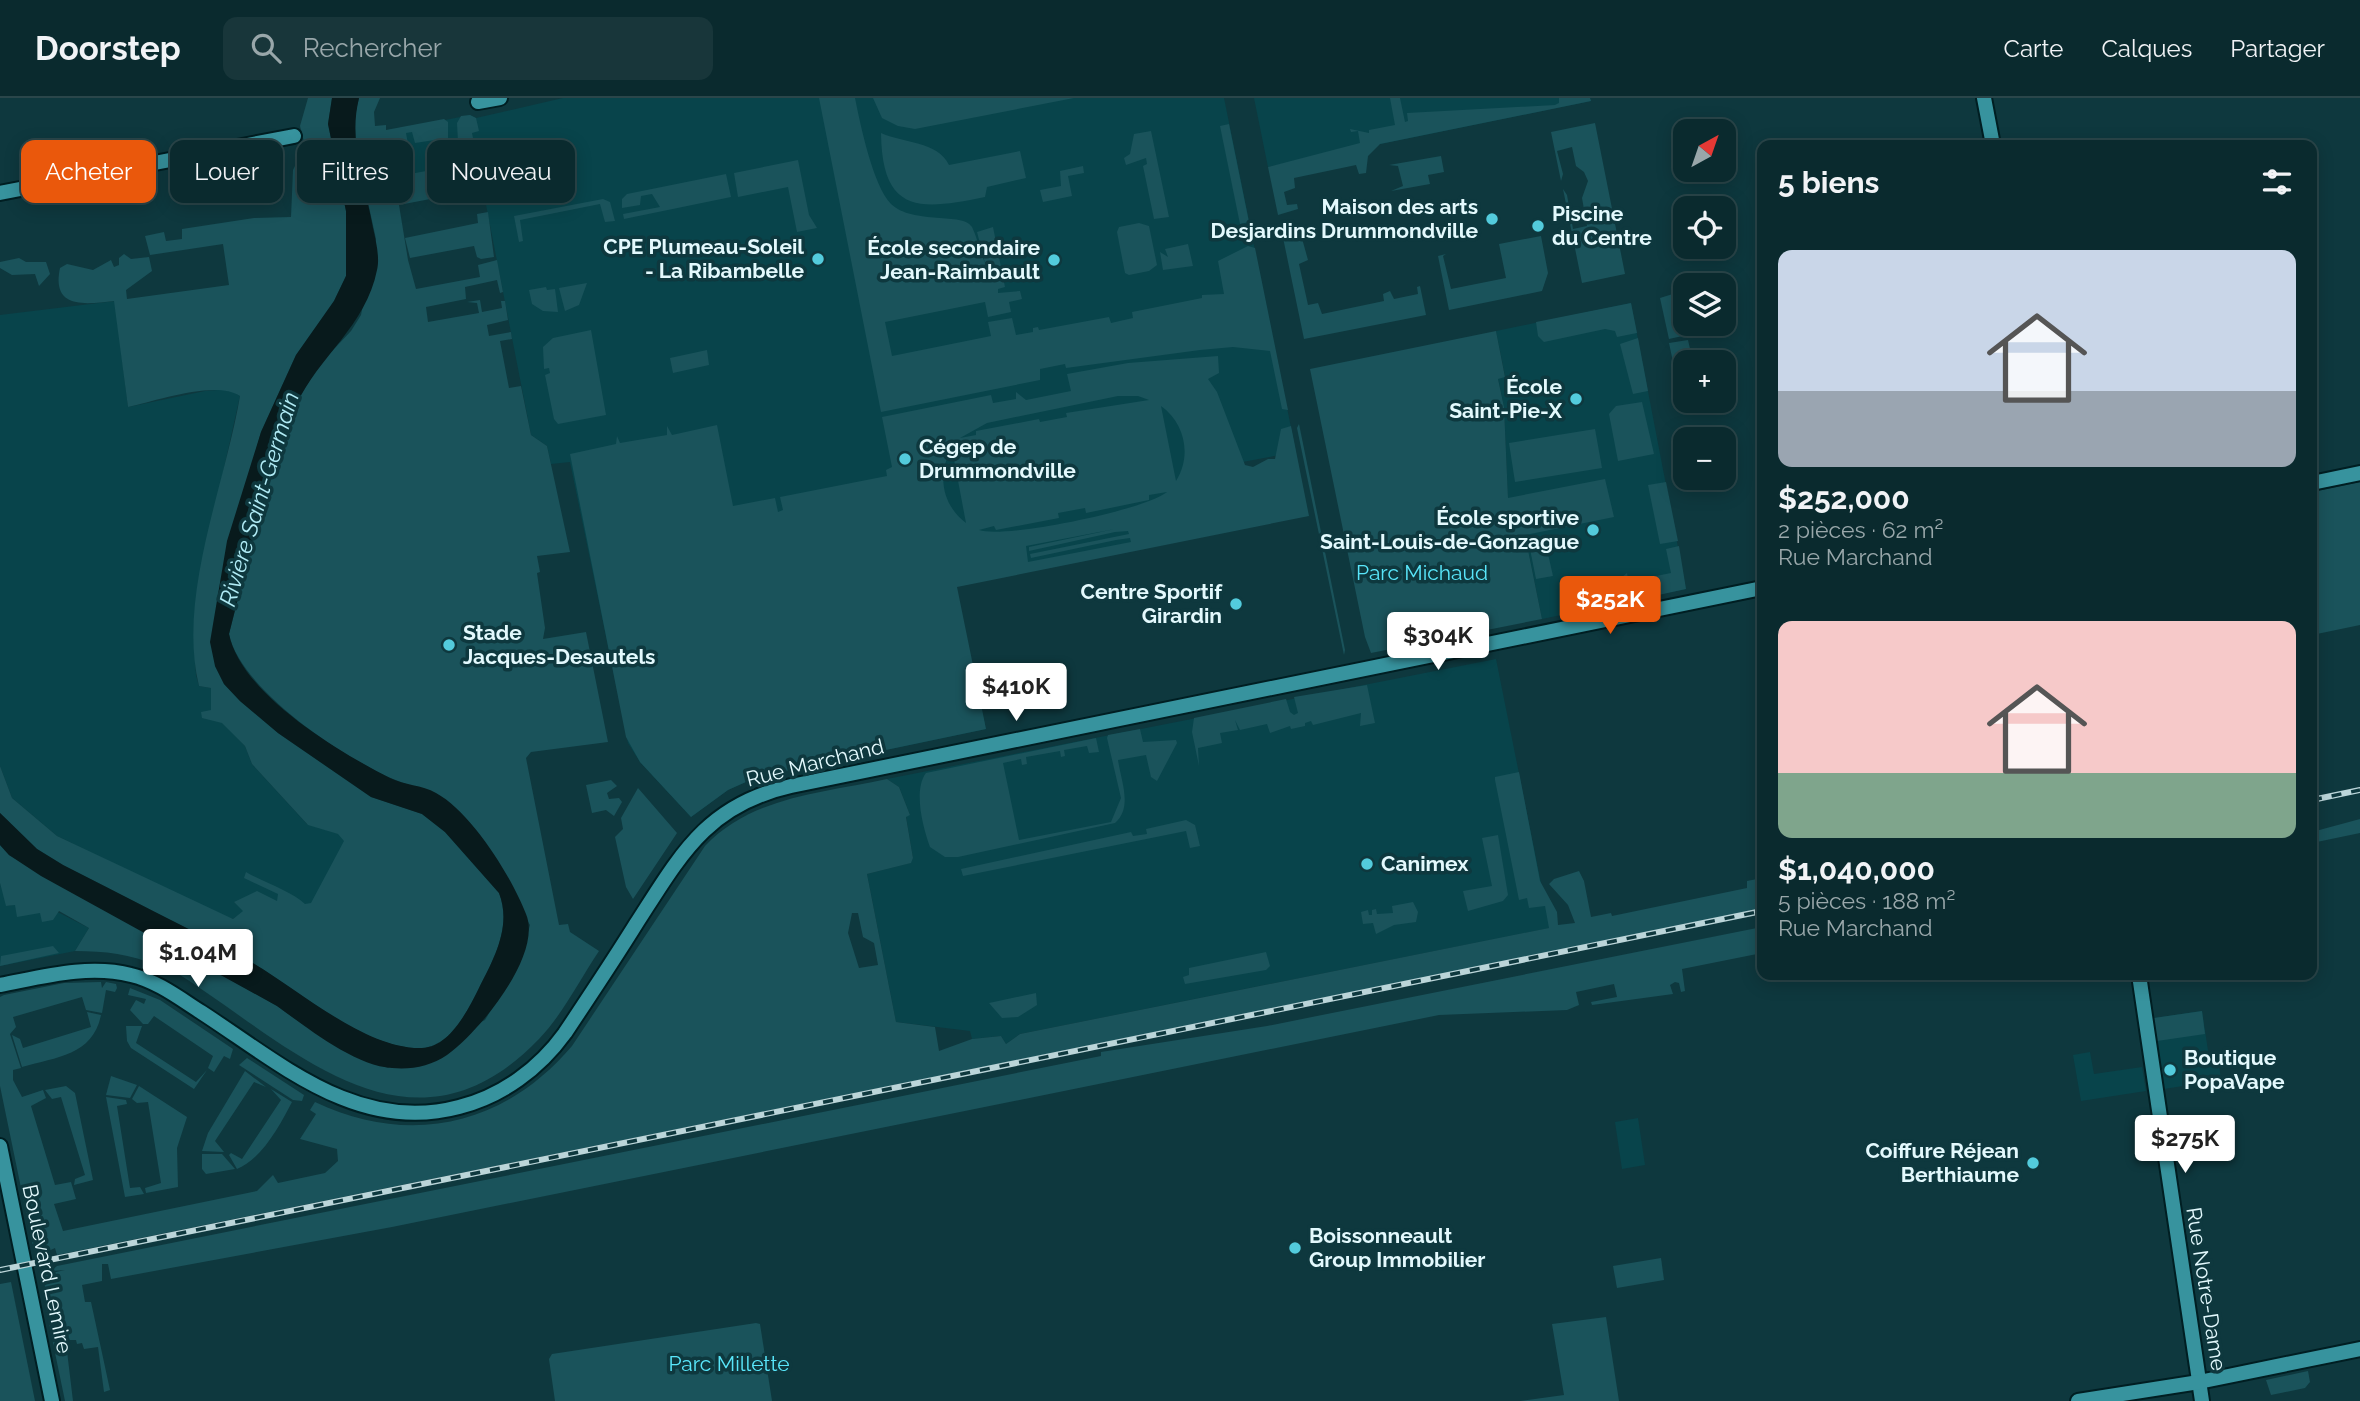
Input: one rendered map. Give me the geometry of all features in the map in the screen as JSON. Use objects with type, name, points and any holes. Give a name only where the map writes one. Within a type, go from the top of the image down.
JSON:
[{"type":"street","points":[[478,102],[500,98]]},
{"type":"street","points":[[1984,98],[1992,140]]},
{"type":"street","points":[[0,192],[294,136]]},
{"type":"street","points":[[2317,482],[2360,473]]},
{"type":"street","name":"Rue Marchand","points":[[0,985],[81,972],[133,975],[169,991],[310,1084],[342,1100],[396,1113],[450,1110],[503,1089],[542,1060],[565,1033],[688,844],[722,816],[752,797],[791,786],[1757,589]]},
{"type":"street","name":"Rue Notre-Dame","points":[[2139,980],[2202,1401]]},
{"type":"street","name":"Boulevard Lemire","points":[[0,1146],[52,1401]]},
{"type":"street","points":[[2078,1401],[2199,1382],[2360,1349]]},
{"type":"shaded area","name":"Cégep de Drummondville","points":[[563,98],[1224,98],[1296,452],[1221,466],[1185,536],[952,582],[986,729],[757,777],[728,790],[691,817],[640,762],[628,743],[570,462],[551,464],[547,446],[531,435],[486,203],[575,203],[575,140],[427,140],[427,184],[413,187],[413,140],[388,140],[386,132],[470,115],[476,118]]},
{"type":"shaded area","points":[[1254,98],[1590,98],[1591,101],[1268,167]]},
{"type":"shaded area","points":[[115,301],[128,407],[205,391],[229,389],[240,396],[199,581],[194,640],[196,675],[199,686],[211,688],[211,710],[245,746],[252,764],[307,824],[339,834],[352,849],[317,912],[234,902],[244,911],[233,919],[220,915],[57,836],[12,798],[0,766],[0,315]]},
{"type":"shaded area","points":[[1631,303],[1686,589],[1542,619],[1526,540],[1513,538],[1509,522],[1504,407],[1498,379],[1505,376],[1496,331]]},
{"type":"shaded area","points":[[1496,659],[1550,928],[1020,1034],[1006,1044],[1001,1036],[972,1039],[970,1031],[896,1022],[867,874],[910,863],[913,858],[906,816],[910,815],[899,787],[887,779]]},
{"type":"shaded area","points":[[0,883],[7,906],[36,901],[89,928],[75,951],[0,966]]},
{"type":"shaded area","points":[[2202,1011],[2209,1057],[2218,1056],[2221,1080],[2164,1089],[2154,1018]]},
{"type":"shaded area","points":[[2090,1052],[2094,1074],[2142,1067],[2146,1091],[2081,1101],[2073,1055]]},
{"type":"shaded area","points":[[1638,1118],[1645,1165],[1622,1169],[1615,1122]]},
{"type":"green space","points":[[308,98],[332,98],[328,124],[331,140],[304,140],[300,126]]},
{"type":"green space","points":[[359,98],[380,98],[374,112],[375,126],[386,125],[386,130],[444,119],[448,122],[448,138],[415,143],[412,132],[406,133],[407,140],[355,140],[353,124]]},
{"type":"green space","points":[[819,98],[855,98],[873,169],[884,195],[891,204],[900,210],[924,217],[967,223],[974,231],[985,263],[977,232],[993,227],[1005,287],[998,289],[998,293],[1020,291],[1022,299],[1009,302],[1011,312],[988,317],[985,302],[885,322],[892,356],[991,336],[988,322],[1012,318],[1016,335],[1033,332],[1033,328],[1038,327],[1039,330],[1109,317],[1111,323],[1133,318],[1132,312],[1202,298],[1202,295],[1224,294],[1218,261],[1248,246],[1255,248],[1288,410],[1282,409],[1270,351],[1233,347],[1066,368],[1065,364],[1040,369],[1040,380],[881,412]]},
{"type":"green space","points":[[873,98],[1074,98],[915,129],[898,126],[882,118]]},
{"type":"green space","points":[[1390,98],[1400,98],[1405,122],[1408,121],[1407,113],[1555,105],[1559,103],[1559,98],[1590,98],[1591,101],[1380,144],[1368,156],[1366,173],[1359,174],[1356,165],[1294,178],[1295,188],[1284,192],[1287,205],[1297,204],[1298,209],[1278,215],[1268,167],[1360,143],[1358,131],[1351,132],[1350,129],[1369,133],[1369,130],[1395,125]]},
{"type":"green space","points":[[470,115],[476,118],[479,131],[472,133],[473,140],[458,140],[457,123],[461,116]]},
{"type":"green space","points":[[1595,123],[1625,274],[1582,283],[1563,189],[1567,195],[1573,229],[1587,226],[1582,198],[1588,181],[1584,172],[1576,166],[1572,147],[1557,151],[1563,174],[1561,181],[1551,132]]},
{"type":"green space","points":[[1229,124],[1249,222],[1240,224],[1220,126]]},
{"type":"green space","points":[[1151,131],[1169,217],[1154,219],[1143,166],[1147,164],[1146,158],[1126,165],[1124,158],[1130,154],[1134,134]]},
{"type":"green space","points":[[881,133],[937,151],[949,165],[1020,151],[1026,178],[987,187],[985,197],[942,204],[909,201],[897,193],[889,179],[883,160]]},
{"type":"green space","points":[[1441,156],[1444,172],[1428,175],[1430,184],[1391,191],[1403,186],[1398,166],[1389,165]]},
{"type":"green space","points":[[798,160],[809,215],[817,228],[797,232],[788,187],[738,197],[734,173]]},
{"type":"green space","points":[[297,162],[297,203],[344,203],[346,276],[334,301],[296,355],[261,432],[251,468],[215,666],[224,684],[278,733],[371,797],[422,814],[445,832],[499,893],[503,918],[500,942],[485,977],[457,1026],[441,1041],[422,1048],[399,1046],[353,1028],[244,958],[63,865],[37,849],[0,813],[0,766],[12,798],[57,836],[233,919],[243,911],[234,902],[257,891],[277,901],[278,894],[244,878],[246,872],[286,891],[305,904],[311,903],[344,841],[338,834],[308,825],[252,764],[245,746],[222,723],[202,718],[201,712],[211,710],[211,688],[199,686],[194,651],[198,578],[240,396],[216,390],[201,391],[128,407],[114,301],[73,301],[66,298],[59,282],[60,268],[67,264],[93,270],[111,260],[114,267],[119,265],[119,258],[124,254],[131,259],[149,257],[152,271],[126,290],[127,299],[229,285],[223,244],[150,255],[145,236],[164,232],[166,241],[182,239],[182,229],[254,218],[291,217],[293,170]]},
{"type":"green space","points":[[1083,166],[1084,173],[1068,176],[1072,196],[1043,202],[1040,190],[1061,186],[1060,171]]},
{"type":"green space","points":[[427,171],[427,200],[413,202],[413,173]]},
{"type":"green space","points":[[726,174],[731,197],[624,219],[623,214],[660,207],[652,194],[641,196],[640,205],[622,208],[622,199],[627,194]]},
{"type":"green space","points":[[603,199],[610,202],[615,221],[605,222],[600,204],[520,220],[523,241],[519,242],[514,216]]},
{"type":"green space","points":[[368,203],[409,203],[399,205],[416,289],[480,277],[478,265],[497,260],[503,292],[500,293],[497,280],[465,287],[466,299],[426,307],[428,322],[479,313],[477,303],[467,302],[480,300],[482,312],[502,308],[501,301],[505,301],[508,320],[487,325],[489,336],[511,332],[512,339],[500,341],[509,388],[521,386],[531,435],[547,446],[570,552],[537,556],[545,628],[543,639],[586,632],[608,742],[531,752],[526,758],[559,925],[568,924],[570,932],[599,951],[564,1008],[539,1039],[490,1078],[442,1096],[395,1096],[349,1082],[303,1058],[172,970],[117,954],[75,951],[89,928],[59,911],[53,920],[42,922],[40,913],[17,917],[15,905],[6,906],[0,883],[0,845],[9,855],[277,1006],[330,1041],[388,1068],[485,1020],[520,962],[530,925],[494,861],[463,816],[437,796],[372,769],[296,719],[252,677],[237,655],[229,634],[264,496],[296,404],[318,366],[351,331],[361,315],[376,239]]},
{"type":"green space","points":[[488,212],[494,257],[477,257],[474,246],[410,258],[405,238],[478,223],[477,214]]},
{"type":"green space","points":[[1139,223],[1149,226],[1157,265],[1149,271],[1129,275],[1125,273],[1117,232],[1119,227]]},
{"type":"green space","points":[[1298,224],[1308,260],[1299,264],[1308,305],[1318,303],[1322,314],[1384,301],[1383,294],[1390,291],[1394,299],[1418,294],[1417,287],[1420,286],[1426,315],[1304,339],[1281,228]]},
{"type":"green space","points":[[1541,236],[1548,273],[1542,291],[1449,310],[1438,256],[1446,254],[1443,256],[1451,289],[1506,278],[1499,244]]},
{"type":"green space","points":[[1188,244],[1193,266],[1163,270],[1160,252],[1168,257],[1165,249]]},
{"type":"green space","points":[[19,258],[26,262],[46,262],[50,274],[39,286],[35,274],[12,275],[0,268],[0,262]]},
{"type":"green space","points":[[587,283],[579,305],[565,311],[559,288]]},
{"type":"green space","points":[[546,287],[547,290],[555,289],[558,312],[543,311],[532,304],[529,290]]},
{"type":"green space","points":[[1673,294],[1673,336],[1682,336],[1669,339],[1660,298]]},
{"type":"green space","points":[[1631,303],[1637,333],[1617,337],[1615,331],[1605,329],[1544,342],[1538,336],[1536,322]]},
{"type":"green space","points":[[591,330],[606,415],[558,424],[554,419],[545,375],[550,373],[549,368],[544,369],[543,347],[553,338]]},
{"type":"green space","name":"Parc Michaud","points":[[1496,331],[1505,377],[1498,379],[1504,407],[1508,498],[1605,479],[1614,517],[1515,537],[1526,540],[1542,619],[1371,653],[1365,637],[1310,369]]},
{"type":"green space","points":[[1638,338],[1648,391],[1633,394],[1620,344]]},
{"type":"green space","points":[[1688,340],[1690,350],[1673,350],[1673,362],[1669,343]]},
{"type":"green space","points":[[707,350],[709,365],[673,373],[670,358]]},
{"type":"green space","points":[[1218,356],[1219,373],[1208,379],[1217,392],[1245,465],[1253,467],[1268,459],[1275,459],[1281,429],[1291,426],[1309,516],[957,587],[986,729],[757,777],[728,790],[691,817],[640,762],[626,737],[570,454],[616,444],[617,436],[620,443],[667,435],[667,426],[672,435],[717,425],[733,506],[775,498],[778,512],[783,510],[780,497],[887,476],[886,470],[892,467],[882,417],[991,395],[993,403],[1016,399],[1016,392],[1026,400],[1071,391],[1067,374],[1128,363]],"holes":[[[1118,396],[1138,396],[1149,400],[1066,413],[1067,417],[1040,422],[1039,419],[976,431],[976,435],[960,438],[987,423]],[[1161,406],[1176,421],[1184,440],[1184,461],[1176,481]],[[952,449],[966,523],[952,508],[944,489],[947,459]],[[1167,492],[1154,499],[1132,507],[1075,521],[1016,530],[994,532],[979,530],[994,526],[996,530],[1059,518],[1058,513],[1085,508],[1086,513],[1149,500],[1149,495]],[[1115,529],[1029,547],[1029,551],[1115,532],[1128,531],[1129,534],[1030,554],[1031,558],[1116,540],[1130,538],[1131,542],[1028,562],[1026,546]]]},
{"type":"green space","points":[[1642,402],[1654,454],[1618,461],[1609,414],[1616,406]]},
{"type":"green space","points":[[1299,424],[1345,650],[1344,655],[1297,428]]},
{"type":"green space","points":[[1595,429],[1602,468],[1515,482],[1509,443]]},
{"type":"green space","points":[[1666,482],[1678,541],[1660,544],[1648,485]]},
{"type":"green space","points":[[2360,482],[2360,625],[2317,634],[2317,491]]},
{"type":"green space","points":[[1546,545],[1553,576],[1536,579],[1530,549]]},
{"type":"green space","points":[[1679,546],[1686,589],[1640,599],[1636,580],[1671,573],[1666,549]]},
{"type":"green space","points":[[1627,573],[1632,601],[1562,615],[1560,607],[1613,597],[1611,586]]},
{"type":"green space","points":[[1367,685],[1375,723],[1360,726],[1361,713],[1313,725],[1311,721],[1305,723],[1305,726],[1291,729],[1290,726],[1270,733],[1267,724],[1240,730],[1235,720],[1238,730],[1220,733],[1222,743],[1198,748],[1199,766],[1192,732],[1194,718],[1286,699],[1290,712],[1294,715],[1298,713],[1294,697]]},
{"type":"green space","points":[[1140,729],[1143,742],[1176,740],[1177,743],[1157,781],[1151,777],[1146,755],[1118,760],[1125,802],[1115,823],[958,857],[945,857],[930,847],[922,820],[920,799],[922,780],[926,773],[1096,738],[1099,752],[1089,753],[1087,746],[1064,750],[1065,756],[1061,757],[1060,751],[1026,757],[1027,764],[1022,765],[1021,759],[1003,763],[1019,840],[1111,822],[1121,798],[1107,738],[1108,735]]},
{"type":"green space","points":[[1519,772],[1540,881],[1557,912],[1558,925],[1575,923],[1568,905],[1549,884],[1554,879],[1579,871],[1584,881],[1591,917],[1611,913],[1612,916],[1747,888],[1747,881],[1757,879],[1757,910],[57,1255],[55,1248],[40,1255],[33,1246],[0,1086],[0,997],[4,995],[64,983],[101,982],[102,988],[106,982],[116,984],[117,988],[115,992],[106,990],[102,1013],[86,1010],[82,997],[13,1017],[16,1027],[10,1034],[21,1068],[13,1070],[13,1080],[22,1097],[43,1090],[46,1098],[31,1106],[55,1185],[71,1182],[76,1199],[54,1204],[63,1231],[257,1191],[273,1175],[278,1183],[325,1173],[338,1161],[337,1149],[300,1139],[316,1114],[310,1110],[315,1102],[351,1116],[386,1123],[420,1125],[454,1121],[486,1111],[517,1095],[545,1073],[572,1046],[705,846],[744,816],[790,799],[887,779],[899,787],[910,815],[906,817],[913,858],[911,863],[867,874],[896,1022],[935,1027],[939,1051],[972,1039],[1001,1036],[1006,1044],[1020,1034],[1549,928],[1545,906],[1529,908],[1527,898],[1519,900],[1495,777]],"holes":[[[852,913],[858,913],[863,937],[874,943],[878,965],[859,968],[848,933]]]},
{"type":"green space","points":[[611,780],[617,786],[607,793],[609,799],[619,798],[622,802],[614,816],[606,810],[592,813],[586,785]]},
{"type":"green space","points":[[638,788],[677,833],[633,899],[626,887],[615,837],[623,829],[621,818]]},
{"type":"green space","points":[[2360,819],[2360,833],[2317,842],[2317,831]]},
{"type":"green space","points":[[1186,820],[1195,825],[1200,846],[1190,848],[1186,831],[963,876],[961,869],[1131,832],[1133,836],[1147,834],[1146,829]]},
{"type":"green space","points":[[1498,835],[1508,895],[1503,901],[1468,911],[1463,891],[1492,886],[1482,838]]},
{"type":"green space","points":[[1413,902],[1418,912],[1416,922],[1394,925],[1376,934],[1373,923],[1363,924],[1361,912],[1368,910],[1369,915],[1372,915],[1372,910],[1376,909],[1377,914],[1393,913],[1392,906]]},
{"type":"green space","points":[[1757,928],[1757,954],[1682,969],[1685,991],[1681,992],[1679,983],[1675,982],[1670,985],[1673,994],[1592,1005],[1591,1002],[1617,997],[1614,984],[1576,992],[1579,1005],[1567,1010],[1439,1015],[392,1227],[111,1279],[108,1264],[102,1264],[102,1281],[82,1285],[85,1302],[91,1302],[110,1390],[104,1392],[98,1347],[84,1349],[82,1343],[68,1340],[66,1343],[73,1401],[65,1401],[42,1290],[45,1287],[43,1275],[65,1270],[51,1271],[57,1266],[1101,1056],[1101,1052],[1267,1026]]},
{"type":"green space","points":[[53,946],[59,953],[0,966],[1,956]]},
{"type":"green space","points":[[1266,952],[1270,966],[1266,970],[1185,984],[1183,977],[1189,975],[1189,968]]},
{"type":"green space","points":[[130,988],[160,1000],[233,1049],[230,1059],[224,1056],[214,1072],[208,1068],[213,1056],[154,1016],[148,1024],[143,1024],[130,1010],[136,1000],[144,1004],[146,999],[128,995]]},
{"type":"green space","points":[[1036,993],[1037,1005],[1018,1017],[1002,1018],[989,1003]]},
{"type":"green space","points":[[2202,1011],[2205,1034],[2157,1041],[2154,1018]]},
{"type":"green space","points":[[87,1012],[101,1015],[97,1028],[82,1046],[60,1057],[22,1067],[12,1035],[20,1039],[23,1048],[91,1027]]},
{"type":"green space","points":[[126,1026],[142,1026],[136,1043],[196,1082],[207,1070],[194,1089],[131,1048],[127,1041]]},
{"type":"green space","points":[[247,1058],[304,1095],[302,1101],[293,1100],[239,1065]]},
{"type":"green space","points":[[245,1071],[266,1087],[254,1082],[215,1141],[224,1152],[202,1151],[208,1133]]},
{"type":"green space","points":[[111,1076],[137,1085],[130,1098],[106,1095]]},
{"type":"green space","points":[[66,1086],[75,1093],[93,1180],[74,1185],[75,1179],[85,1175],[61,1097],[52,1099],[45,1090]]},
{"type":"green space","points":[[139,1086],[187,1117],[177,1148],[178,1187],[146,1193],[145,1188],[161,1183],[148,1102],[137,1103],[132,1099]]},
{"type":"green space","points":[[271,1089],[292,1102],[276,1131],[262,1149],[237,1169],[229,1155],[231,1153],[242,1159],[281,1100]]},
{"type":"green space","points":[[106,1097],[126,1100],[127,1104],[117,1106],[130,1188],[140,1187],[144,1194],[125,1197]]},
{"type":"green space","points":[[202,1154],[222,1154],[235,1169],[206,1174],[202,1169]]},
{"type":"green space","points":[[1661,1258],[1664,1280],[1617,1288],[1613,1266]]},
{"type":"green space","points":[[11,1282],[35,1401],[0,1401],[0,1284]]},
{"type":"green space","points":[[1606,1317],[1619,1401],[1520,1401],[1564,1395],[1552,1324]]},
{"type":"green space","name":"Parc Millette","points":[[760,1324],[772,1401],[555,1401],[549,1359],[552,1354]]},
{"type":"green space","points":[[2308,1371],[2310,1382],[2305,1388],[2271,1395],[2266,1380]]},
{"type":"water","points":[[332,98],[359,98],[356,140],[331,140],[328,124]]},
{"type":"water","name":"Rivière Saint-Germain","points":[[344,203],[367,203],[376,244],[377,270],[363,308],[306,387],[284,432],[258,518],[229,634],[237,656],[252,678],[295,719],[345,753],[390,778],[425,788],[449,802],[489,847],[520,899],[529,931],[517,971],[505,991],[475,1029],[447,1055],[428,1064],[406,1068],[378,1066],[347,1053],[277,1006],[41,876],[9,855],[0,845],[0,813],[37,849],[63,865],[244,958],[330,1014],[377,1039],[400,1046],[432,1046],[457,1026],[469,1007],[500,942],[503,918],[499,893],[445,832],[422,814],[371,797],[278,733],[240,701],[224,684],[215,666],[210,642],[227,541],[261,432],[296,355],[334,301],[346,276]]},
{"type":"railway","points":[[2317,799],[2360,790]]},
{"type":"railway","points":[[0,1270],[1757,912]]},
{"type":"place","name":"Maison des arts Desjardins Drummondville","points":[[1492,219]]},
{"type":"place","name":"Piscine du Centre","points":[[1538,226]]},
{"type":"place","name":"CPE Plumeau-Soleil - La Ribambelle","points":[[818,259]]},
{"type":"place","name":"École secondaire Jean-Raimbault","points":[[1054,260]]},
{"type":"place","name":"École Saint-Pie-X","points":[[1576,399]]},
{"type":"place","name":"Cégep de Drummondville","points":[[905,459]]},
{"type":"place","name":"École sportive Saint-Louis-de-Gonzague","points":[[1593,530]]},
{"type":"place","name":"Centre Sportif Girardin","points":[[1236,604]]},
{"type":"place","name":"Stade Jacques-Desautels","points":[[449,645]]},
{"type":"place","name":"Canimex","points":[[1367,864]]},
{"type":"place","name":"Boutique PopaVape","points":[[2170,1070]]},
{"type":"place","name":"Coiffure Réjean Berthiaume","points":[[2033,1163]]},
{"type":"place","name":"Boissonneault Group Immobilier","points":[[1295,1248]]}]
